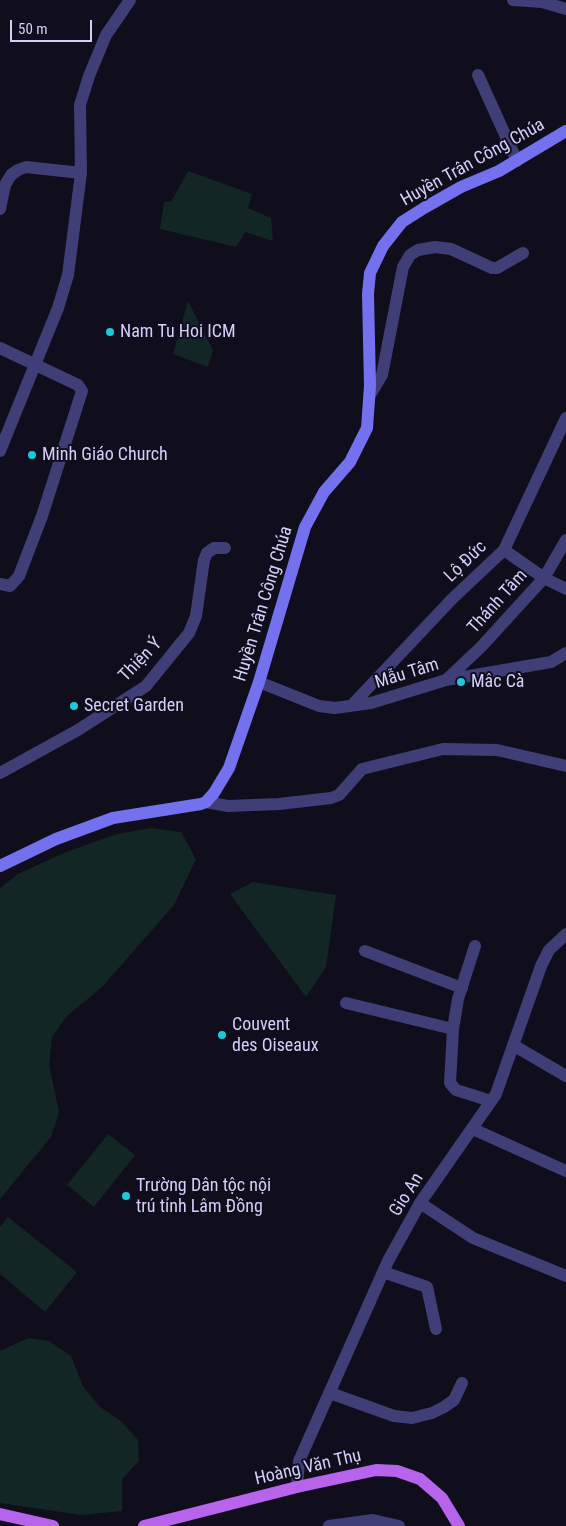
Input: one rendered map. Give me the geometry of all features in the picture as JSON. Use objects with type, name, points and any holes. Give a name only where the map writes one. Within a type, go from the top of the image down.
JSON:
[{"type":"main road","name":"Hoàng Văn Thụ","points":[[144,1526],[297,1486],[376,1470],[397,1471],[420,1479],[442,1498],[459,1526]]},
{"type":"main road","points":[[0,1514],[53,1526]]},
{"type":"street","points":[[0,451],[58,308],[68,275],[81,173],[80,105],[89,76],[106,35],[130,0]]},
{"type":"street","points":[[513,0],[542,2],[566,9]]},
{"type":"street","points":[[478,75],[517,161]]},
{"type":"street","name":"Huyền Trân Công Chúa","points":[[206,802],[229,768],[259,682],[305,527],[324,492],[350,462],[367,428],[370,395],[368,294],[370,273],[383,246],[402,222],[424,208],[517,161],[566,131]]},
{"type":"street","points":[[0,208],[5,185],[11,175],[18,170],[26,167],[81,173]]},
{"type":"street","points":[[370,395],[382,375],[390,343],[403,267],[410,255],[418,250],[435,247],[451,250],[492,268],[497,268],[523,253]]},
{"type":"street","points":[[0,348],[78,385],[82,391],[19,576],[10,586],[0,584]]},
{"type":"street","name":"Lộ Đức","points":[[352,705],[452,599],[504,550],[566,418]]},
{"type":"street","name":"Thánh Tâm","points":[[446,680],[481,647],[544,578],[566,540]]},
{"type":"street","name":"Thiện Ý","points":[[0,773],[78,730],[146,686],[189,633],[196,616],[204,560],[207,553],[214,548],[225,548]]},
{"type":"street","points":[[504,550],[544,578],[566,588]]},
{"type":"street","name":"Mẫu Tâm","points":[[259,682],[319,706],[335,708],[370,703],[446,680],[551,662],[566,653]]},
{"type":"street","points":[[0,866],[56,838],[113,818],[206,802],[236,806],[331,798],[339,795],[362,769],[443,750],[496,750],[566,766]]},
{"type":"street","name":"Gio An","points":[[297,1486],[299,1461],[383,1272],[420,1204],[491,1101],[541,966],[549,950],[566,934]]},
{"type":"street","points":[[476,946],[462,988],[453,1029],[450,1084],[456,1090],[491,1101]]},
{"type":"street","points":[[366,951],[462,988]]},
{"type":"street","points":[[346,1003],[453,1029]]},
{"type":"street","points":[[513,1045],[566,1076]]},
{"type":"street","points":[[473,1129],[566,1170]]},
{"type":"street","points":[[420,1204],[473,1238],[566,1276]]},
{"type":"street","points":[[383,1272],[427,1287],[436,1329]]},
{"type":"street","points":[[330,1393],[394,1416],[412,1418],[432,1414],[444,1407],[454,1400],[462,1383]]},
{"type":"street","points":[[329,1526],[373,1520],[399,1526]]},
{"type":"green space","points":[[188,171],[252,194],[248,208],[271,218],[273,241],[245,232],[236,247],[160,229],[164,202],[171,202]]},
{"type":"green space","points":[[188,301],[213,350],[208,367],[173,354]]},
{"type":"green space","points":[[151,828],[181,832],[196,859],[174,905],[102,987],[66,1017],[52,1037],[49,1065],[59,1112],[51,1137],[0,1199],[0,888],[18,874],[66,852],[117,834]]},
{"type":"green space","points":[[253,882],[336,895],[326,967],[306,997],[230,894]]},
{"type":"green space","points":[[108,1134],[135,1155],[94,1207],[67,1185]]},
{"type":"green space","points":[[8,1217],[77,1272],[45,1312],[0,1274],[0,1227]]},
{"type":"green space","points":[[28,1338],[49,1341],[71,1356],[83,1386],[100,1407],[121,1421],[138,1440],[139,1461],[122,1479],[122,1511],[81,1515],[0,1503],[0,1351]]},
{"type":"place","name":"Nam Tu Hoi ICM","points":[[110,332]]},
{"type":"place","name":"Minh Giáo Church","points":[[32,455]]},
{"type":"place","name":"Mâc Cà","points":[[461,682]]},
{"type":"place","name":"Secret Garden","points":[[74,706]]},
{"type":"place","name":"Couvent des Oiseaux","points":[[222,1035]]},
{"type":"place","name":"Trường Dân tộc nội trú tỉnh Lâm Đồng","points":[[126,1196]]}]
